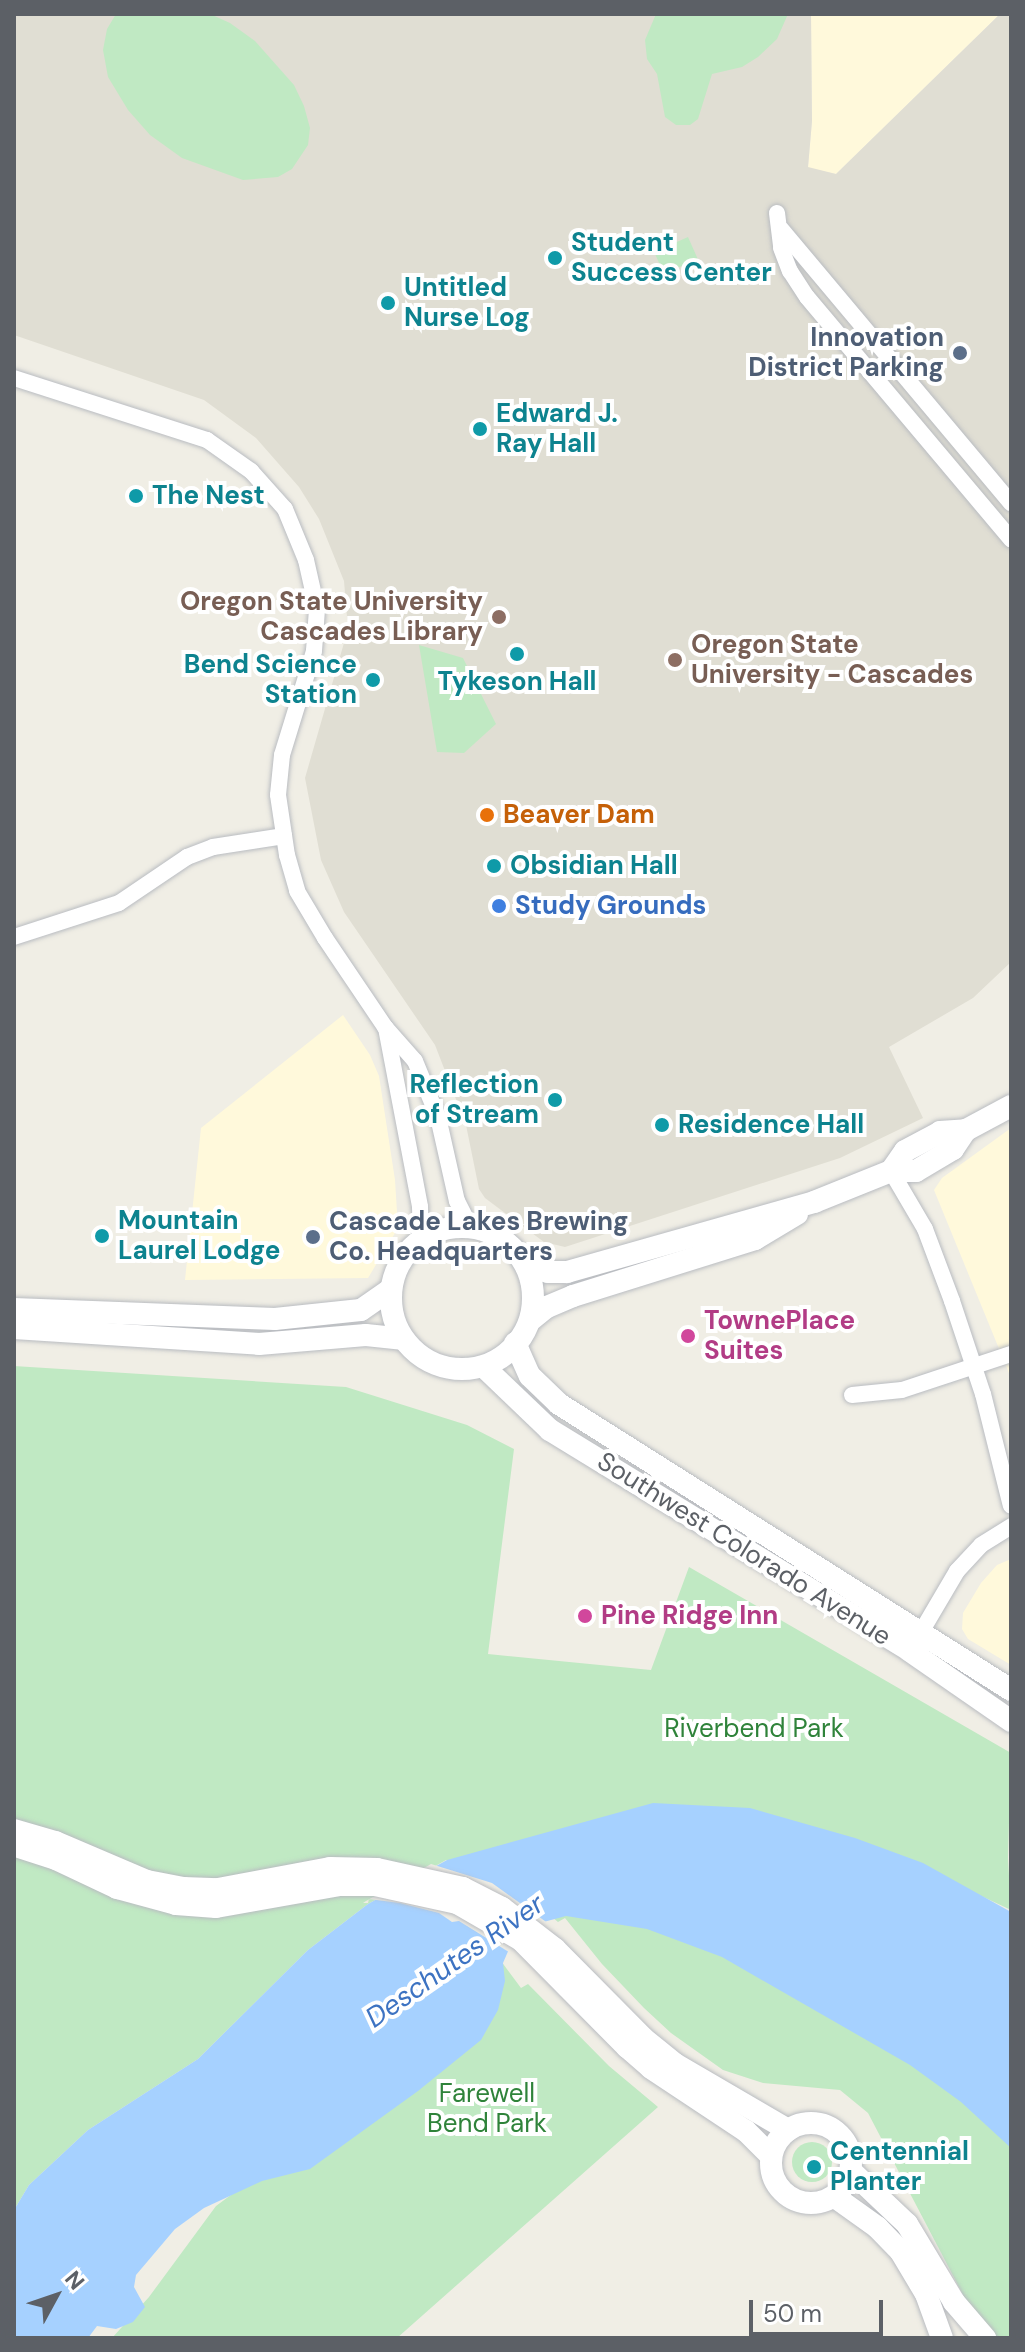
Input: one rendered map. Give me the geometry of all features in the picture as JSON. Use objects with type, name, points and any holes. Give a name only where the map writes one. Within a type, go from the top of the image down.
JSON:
[{"type":"main road","points":[[526,1266],[567,1272],[814,1202],[891,1171],[916,1171],[953,1149],[966,1130],[1011,1106]]},
{"type":"main road","points":[[532,1319],[533,1288],[526,1266],[512,1247],[493,1234],[470,1227],[444,1229],[421,1239],[405,1254],[390,1290],[393,1318],[402,1339],[418,1356],[438,1367],[461,1371],[484,1367],[515,1343],[532,1319],[547,1307],[755,1239],[786,1223],[814,1202]]},
{"type":"main road","points":[[14,1309],[275,1319],[361,1310],[390,1290]]},
{"type":"main road","points":[[14,1328],[259,1344],[366,1335],[402,1339]]},
{"type":"main road","name":"Southwest Colorado Avenue","points":[[515,1343],[530,1376],[559,1404],[916,1642],[1011,1721]]},
{"type":"main road","name":"Southwest Colorado Avenue","points":[[484,1367],[550,1430],[916,1642],[1011,1690]]},
{"type":"main road","points":[[14,1830],[55,1842],[147,1881],[218,1889],[330,1868],[377,1869],[463,1888],[502,1908],[555,1949],[635,2042],[651,2068],[746,2131],[771,2156]]},
{"type":"main road","points":[[14,1846],[151,1899],[216,1907],[340,1885],[375,1885],[457,1903],[521,1940],[635,2042],[788,2130]]},
{"type":"main road","points":[[851,2171],[835,2197],[809,2204],[784,2193],[771,2169],[771,2156],[788,2130],[814,2123],[839,2133],[847,2144],[851,2171],[907,2224],[954,2302],[985,2338]]},
{"type":"main road","points":[[835,2197],[877,2227],[901,2252],[926,2294],[942,2338]]},
{"type":"street","points":[[1011,503],[779,221],[781,248],[807,297],[1011,539]]},
{"type":"street","points":[[14,378],[207,440],[251,471],[285,509],[306,560],[317,609],[314,651],[282,755],[278,795],[297,891],[385,1027],[415,1061],[438,1117],[457,1201],[470,1227]]},
{"type":"street","points":[[14,937],[119,903],[187,857],[213,847],[284,836]]},
{"type":"street","points":[[385,1027],[420,1207],[421,1239]]},
{"type":"street","points":[[891,1171],[925,1229],[973,1367],[1011,1506]]},
{"type":"street","points":[[852,1395],[902,1390],[1011,1354]]},
{"type":"street","points":[[916,1642],[957,1571],[981,1545],[1011,1526]]},
{"type":"shaded area","name":"Oregon State University - Cascades","points":[[14,14],[811,14],[812,121],[808,167],[836,174],[1000,14],[1011,14],[1011,962],[973,998],[889,1047],[923,1118],[840,1158],[565,1247],[544,1242],[485,1198],[479,1189],[466,1125],[435,1045],[344,912],[321,860],[305,778],[348,629],[344,581],[319,519],[299,487],[256,438],[204,400],[14,335]]},
{"type":"shaded area","points":[[811,14],[1000,14],[836,174],[808,168],[812,121]]},
{"type":"shaded area","points":[[343,1015],[370,1055],[379,1076],[395,1180],[398,1228],[368,1278],[185,1280],[201,1128]]},
{"type":"shaded area","points":[[1011,1128],[1011,1378],[934,1190],[942,1178]]},
{"type":"shaded area","points":[[1011,1559],[1011,1665],[968,1639],[962,1629],[963,1613],[981,1583],[997,1565]]},
{"type":"green space","points":[[116,14],[210,14],[230,23],[255,41],[294,85],[304,106],[310,128],[308,145],[292,169],[278,177],[243,180],[182,158],[150,135],[128,110],[108,77],[103,50],[107,29]]},
{"type":"green space","points":[[656,14],[788,14],[777,39],[758,57],[742,67],[712,74],[698,119],[690,125],[676,125],[665,117],[657,74],[647,59],[645,40]]},
{"type":"green space","points":[[688,237],[698,259],[664,274],[654,252]]},
{"type":"green space","points":[[419,645],[463,658],[496,724],[464,753],[437,752]]},
{"type":"green space","name":"Riverbend Park","points":[[14,1366],[346,1387],[467,1425],[514,1449],[488,1654],[651,1670],[689,1567],[1011,1753],[1008,1858],[1011,1910],[958,1885],[446,1860],[368,1904],[308,1950],[198,2059],[88,2130],[29,2185],[14,2210]]},
{"type":"green space","points":[[652,1895],[1011,2105],[1011,2338],[996,2338],[972,2312],[868,2113],[840,2090],[763,2083],[723,2070],[671,2033],[644,2008],[602,1964],[565,1918],[558,1922],[552,1917]]},
{"type":"green space","name":"Farewell Bend Park","points":[[501,1961],[521,1988],[528,1984],[609,2066],[658,2107],[397,2338],[112,2338],[149,2297],[216,2206],[265,2170]]},
{"type":"green space","points":[[812,2142],[826,2148],[832,2162],[826,2176],[812,2182],[798,2176],[792,2162],[798,2148]]},
{"type":"water","name":"Deschutes River","points":[[653,1803],[750,1808],[855,1838],[923,1863],[1011,1912],[1011,2148],[961,2102],[910,2065],[722,1957],[647,1929],[566,1916],[536,1924],[512,1942],[503,1963],[505,1981],[498,2010],[481,2040],[418,2091],[310,2169],[262,2181],[204,2208],[175,2229],[136,2275],[134,2287],[145,2307],[133,2322],[116,2329],[97,2326],[88,2338],[14,2338],[14,2210],[29,2185],[88,2130],[198,2059],[308,1950],[368,1904],[447,1860]]},
{"type":"pier","points":[[431,1864],[492,1883],[549,1924],[538,1927],[516,1945],[512,1954],[459,1921],[452,1922],[439,1913],[369,1899]]},
{"type":"place","name":"Student Success Center","points":[[555,258]]},
{"type":"place","name":"Untitled Nurse Log","points":[[388,303]]},
{"type":"place","name":"Innovation District Parking","points":[[960,353]]},
{"type":"place","name":"Edward J. Ray Hall","points":[[480,429]]},
{"type":"place","name":"The Nest","points":[[136,496]]},
{"type":"place","name":"Oregon State University Cascades Library","points":[[499,617]]},
{"type":"place","name":"Tykeson Hall","points":[[517,654]]},
{"type":"place","name":"Oregon State University - Cascades","points":[[675,660]]},
{"type":"place","name":"Bend Science Station","points":[[373,680]]},
{"type":"place","name":"Beaver Dam","points":[[487,815]]},
{"type":"place","name":"Obsidian Hall","points":[[494,866]]},
{"type":"place","name":"Study Grounds","points":[[499,906]]},
{"type":"place","name":"Reflection of Stream","points":[[555,1100]]},
{"type":"place","name":"Residence Hall","points":[[662,1125]]},
{"type":"place","name":"Mountain Laurel Lodge","points":[[102,1236]]},
{"type":"place","name":"Cascade Lakes Brewing Co. Headquarters","points":[[313,1237]]},
{"type":"place","name":"TownePlace Suites","points":[[688,1336]]},
{"type":"place","name":"Pine Ridge Inn","points":[[585,1616]]},
{"type":"place","name":"Centennial Planter","points":[[814,2167]]}]
